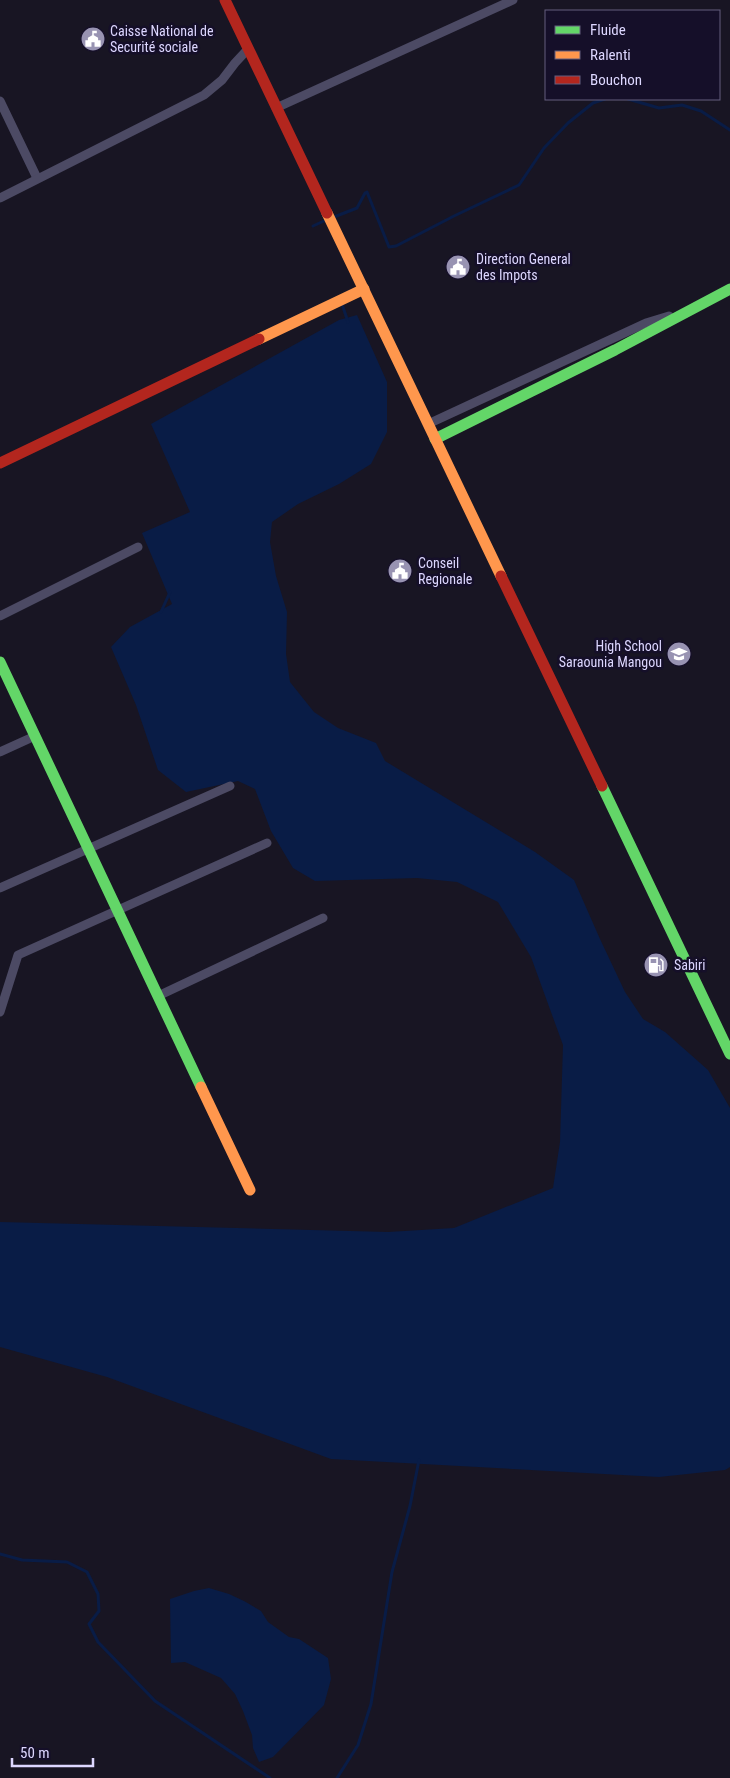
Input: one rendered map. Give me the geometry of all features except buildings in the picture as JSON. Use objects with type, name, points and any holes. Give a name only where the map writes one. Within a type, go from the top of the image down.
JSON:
[{"type":"main road","points":[[225,0],[730,1054]]},
{"type":"main road","points":[[435,439],[614,350],[730,289]]},
{"type":"main road","points":[[0,463],[364,290]]},
{"type":"main road","points":[[0,662],[250,1190]]},
{"type":"street","points":[[276,108],[513,0]]},
{"type":"street","points":[[0,198],[204,95],[222,80],[248,49]]},
{"type":"street","points":[[0,101],[37,178]]},
{"type":"street","points":[[428,424],[646,323],[686,311]]},
{"type":"street","points":[[0,616],[138,547]]},
{"type":"street","points":[[0,752],[35,736]]},
{"type":"street","points":[[0,888],[230,786]]},
{"type":"street","points":[[0,1012],[18,955],[267,843]]},
{"type":"street","points":[[158,996],[323,918]]},
{"type":"water","points":[[357,315],[387,382],[387,432],[371,464],[339,484],[298,504],[272,522],[270,542],[276,576],[287,612],[286,654],[290,682],[314,712],[338,728],[376,743],[385,761],[535,852],[574,880],[625,992],[643,1019],[665,1032],[708,1070],[730,1108],[730,1467],[725,1470],[659,1477],[331,1459],[107,1377],[0,1347],[0,1222],[388,1232],[454,1228],[553,1188],[560,1142],[563,1045],[531,957],[498,902],[457,882],[417,878],[315,881],[293,868],[271,831],[255,789],[238,781],[186,792],[158,770],[136,705],[111,647],[130,627],[172,604],[142,533],[190,512],[151,424],[339,320]]},
{"type":"water","points":[[209,1588],[229,1594],[261,1611],[268,1622],[289,1637],[299,1639],[328,1658],[331,1679],[324,1705],[273,1757],[259,1762],[253,1748],[252,1735],[243,1711],[235,1694],[221,1678],[185,1662],[171,1663],[170,1599]]},
{"type":"waterway","points":[[334,217],[357,208],[367,192],[389,247],[396,246],[519,185],[544,148],[568,123],[593,103],[602,100]]},
{"type":"waterway","points":[[631,100],[659,108],[682,105],[701,111],[730,130]]},
{"type":"waterway","points":[[313,226],[326,220]]},
{"type":"waterway","points":[[342,304],[348,322]]},
{"type":"waterway","points":[[161,612],[170,592]]},
{"type":"waterway","points":[[337,1778],[358,1745],[371,1704],[392,1572],[410,1506],[419,1460]]},
{"type":"waterway","points":[[0,1554],[22,1560],[67,1562],[87,1572],[98,1594],[99,1611],[89,1624],[98,1642],[155,1701],[270,1778]]},
{"type":"traffic: fast","points":[[435,439],[615,350],[730,289]]},
{"type":"traffic: fast","points":[[0,662],[201,1087]]},
{"type":"traffic: fast","points":[[602,786],[730,1054]]},
{"type":"traffic: slow","points":[[327,213],[501,576]]},
{"type":"traffic: slow","points":[[259,339],[364,289]]},
{"type":"traffic: slow","points":[[201,1087],[250,1190]]},
{"type":"traffic: jam","points":[[225,0],[327,213]]},
{"type":"traffic: jam","points":[[0,463],[259,339]]},
{"type":"traffic: jam","points":[[501,576],[602,786]]},
{"type":"place","name":"Caisse National de Securité sociale","points":[[93,39]]},
{"type":"place","name":"Direction General des Impots","points":[[458,267]]},
{"type":"place","name":"Conseil Regionale","points":[[400,571]]},
{"type":"place","name":"High School Saraounia Mangou","points":[[679,654]]},
{"type":"place","name":"Sabiri","points":[[656,965]]}]
